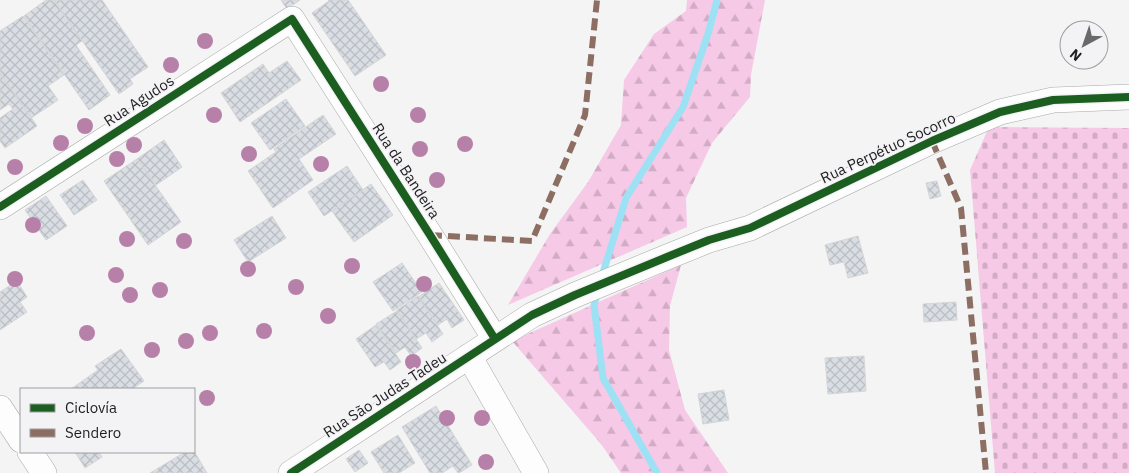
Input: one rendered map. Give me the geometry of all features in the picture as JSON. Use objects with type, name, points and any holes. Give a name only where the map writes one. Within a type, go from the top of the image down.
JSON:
[{"type":"street","name":"Rua Agudos","points":[[0,207],[292,18]]},
{"type":"street","name":"Rua da Bandeira","points":[[292,18],[494,339]]},
{"type":"street","name":"Rua Perpétuo Socorro","points":[[575,295],[709,240],[750,228],[932,141],[1000,112],[1053,100],[1129,97]]},
{"type":"street","name":"Rua São Judas Tadeu","points":[[291,473],[532,315],[575,295]]},
{"type":"street","points":[[469,356],[536,473]]},
{"type":"street","points":[[0,408],[20,438]]},
{"type":"street","points":[[31,453],[44,473]]},
{"type":"green space","points":[[687,0],[765,0],[751,75],[750,97],[712,143],[686,198],[687,227],[508,305],[550,234],[588,182],[621,125],[624,80],[654,34],[686,11]]},
{"type":"green space","points":[[989,127],[1129,128],[1129,473],[995,473],[970,170]]},
{"type":"green space","points":[[681,265],[670,306],[669,350],[685,410],[728,473],[621,473],[601,444],[512,341]]},
{"type":"building","points":[[46,0],[54,0],[82,41],[76,45],[110,95],[89,110],[24,16]]},
{"type":"building","points":[[54,0],[102,0],[148,67],[130,79],[133,84],[119,94]]},
{"type":"building","points":[[281,0],[300,0],[287,9]]},
{"type":"building","points":[[328,0],[348,0],[386,55],[355,76],[312,13]]},
{"type":"building","points":[[23,16],[64,75],[48,86],[58,100],[31,118],[0,73],[0,31]]},
{"type":"building","points":[[287,61],[301,80],[240,122],[221,93],[263,64],[269,73]]},
{"type":"building","points":[[0,73],[37,126],[5,148],[0,141],[0,118],[13,109],[9,104],[0,110]]},
{"type":"building","points":[[286,99],[305,126],[270,150],[251,123]]},
{"type":"building","points":[[323,115],[336,134],[299,159],[313,180],[273,208],[248,171],[276,152],[274,149]]},
{"type":"building","points":[[164,140],[182,167],[156,185],[137,159]]},
{"type":"building","points":[[137,159],[181,222],[148,245],[104,181]]},
{"type":"building","points":[[347,166],[363,190],[324,216],[308,192]]},
{"type":"building","points":[[83,180],[97,200],[74,215],[60,195]]},
{"type":"building","points":[[937,181],[941,196],[930,199],[926,183]]},
{"type":"building","points":[[371,184],[393,215],[354,242],[332,211]]},
{"type":"building","points":[[46,196],[67,226],[46,240],[25,210]]},
{"type":"building","points":[[272,216],[286,238],[248,262],[234,240]]},
{"type":"building","points":[[858,236],[868,273],[848,278],[844,262],[830,265],[825,245]]},
{"type":"building","points":[[402,263],[422,292],[393,311],[373,282]]},
{"type":"building","points":[[17,281],[27,297],[20,302],[27,312],[0,330],[0,292]]},
{"type":"building","points":[[439,283],[464,320],[452,328],[447,319],[438,325],[418,297]]},
{"type":"building","points":[[418,296],[443,334],[432,342],[426,333],[416,339],[397,310]]},
{"type":"building","points":[[956,302],[957,320],[924,322],[923,304]]},
{"type":"building","points":[[397,311],[422,348],[411,356],[405,347],[396,353],[376,324]]},
{"type":"building","points":[[376,325],[401,362],[390,370],[384,362],[375,367],[356,339]]},
{"type":"building","points":[[121,349],[144,381],[134,388],[72,388],[98,370],[95,366]]},
{"type":"building","points":[[864,356],[866,391],[828,394],[825,358]]},
{"type":"building","points":[[724,390],[729,420],[703,424],[698,394]]},
{"type":"building","points":[[436,406],[472,465],[459,473],[453,466],[442,473],[430,473],[402,427]]},
{"type":"building","points":[[398,435],[415,463],[399,473],[384,473],[371,452]]},
{"type":"building","points":[[359,450],[368,463],[355,472],[346,459]]},
{"type":"building","points":[[76,453],[100,453],[102,457],[85,468]]},
{"type":"building","points":[[183,453],[195,453],[207,473],[150,473]]},
{"type":"waterway","points":[[602,276],[626,198],[683,107],[708,34],[717,0]]},
{"type":"waterway","points":[[598,292],[594,305],[603,378],[657,473]]},
{"type":"marked path","points":[[430,235],[532,241],[585,115],[597,0]]},
{"type":"marked path","points":[[932,141],[961,208],[986,473]]},
{"type":"cycle path","points":[[0,207],[292,19],[495,339]]},
{"type":"cycle path","points":[[291,473],[532,315],[575,295],[709,240],[750,228],[932,141],[1000,112],[1053,100],[1129,97]]}]
